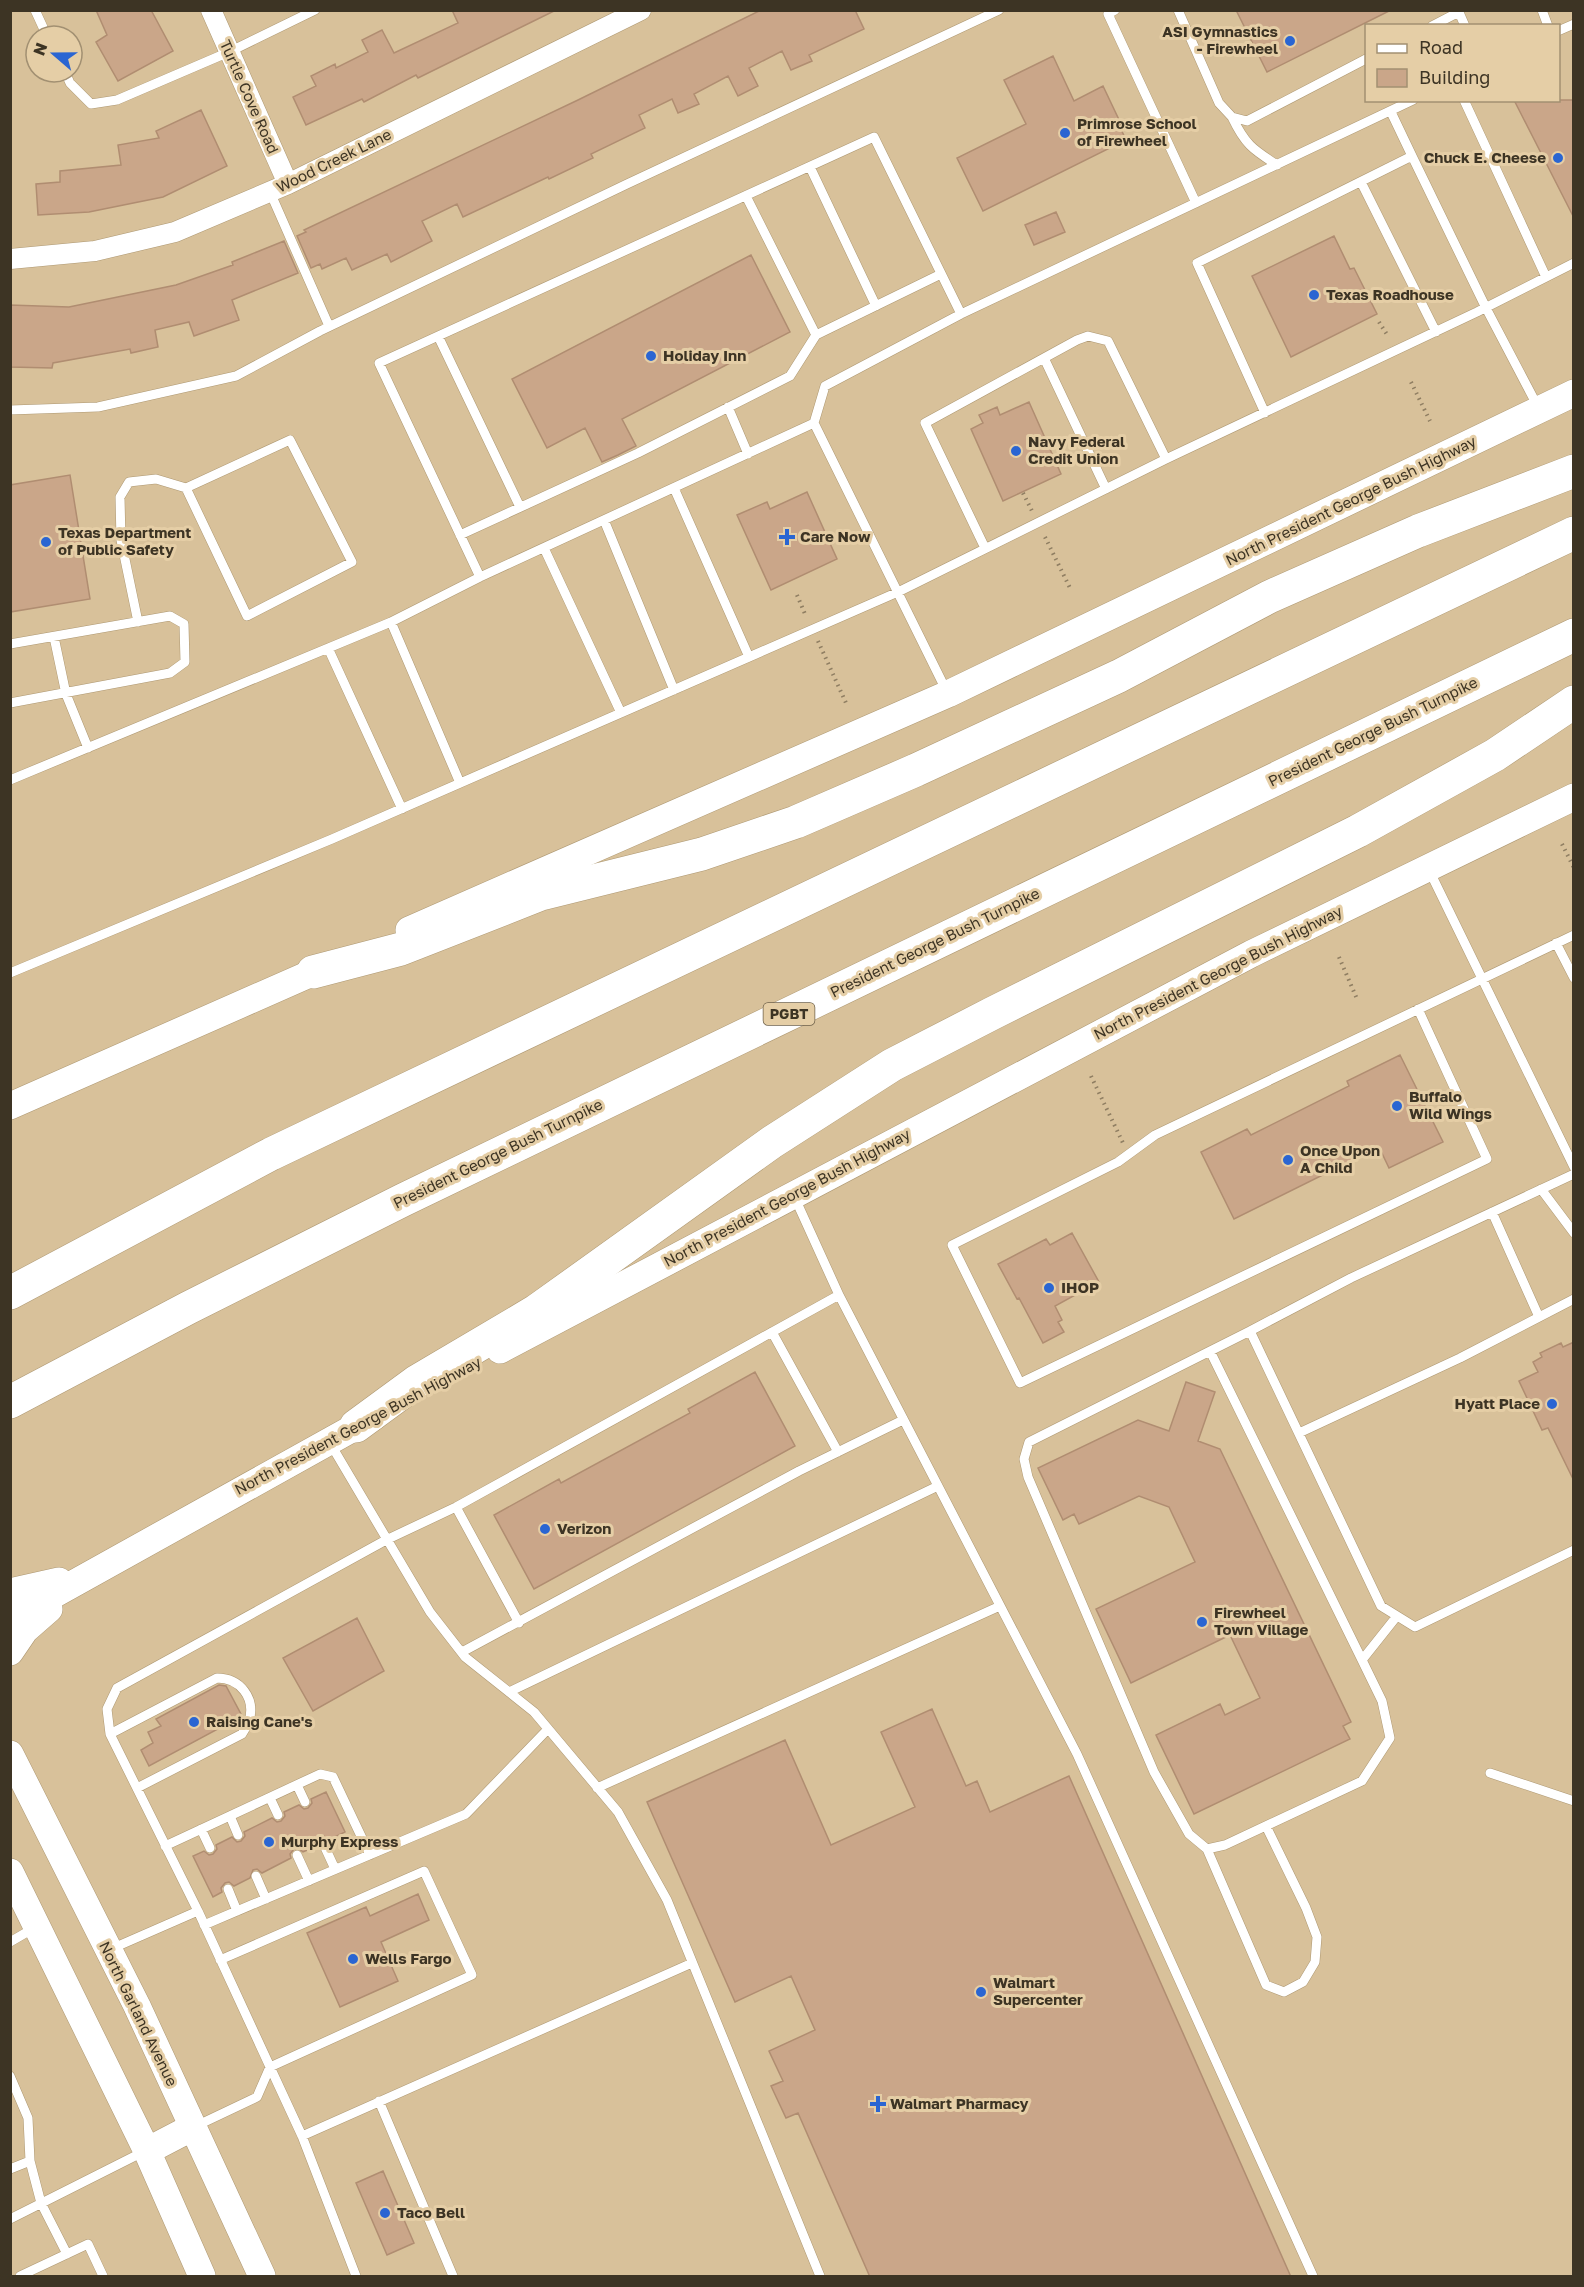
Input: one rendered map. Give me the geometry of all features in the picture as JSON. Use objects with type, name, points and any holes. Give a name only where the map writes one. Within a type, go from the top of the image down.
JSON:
[{"type":"highway","points":[[313,972],[401,949],[541,894],[702,854],[796,822],[916,770],[1119,676],[1269,597],[1418,531],[1574,471]]},
{"type":"highway","points":[[10,1293],[271,1154],[1574,533]]},
{"type":"highway","name":"President George Bush Turnpike","points":[[10,1402],[178,1313],[403,1200],[1574,635]]},
{"type":"highway","points":[[342,1433],[416,1382],[536,1311],[772,1142],[892,1065],[1358,831],[1495,755],[1574,702]]},
{"type":"main road","name":"North President George Bush Highway","points":[[10,1106],[948,694],[1574,393]]},
{"type":"main road","name":"North President George Bush Highway","points":[[10,1619],[342,1433],[793,1194],[1251,954],[1574,797]]},
{"type":"main road","points":[[10,1592],[40,1587],[93,1571]]},
{"type":"main road","points":[[10,1652],[25,1630],[93,1571]]},
{"type":"main road","name":"North Garland Avenue","points":[[10,1754],[137,2006],[262,2277]]},
{"type":"main road","points":[[10,1872],[147,2151],[202,2277]]},
{"type":"main road","points":[[147,2151],[192,2128]]},
{"type":"street","name":"Turtle Cove Road","points":[[211,10],[229,52],[279,188]]},
{"type":"street","name":"Wood Creek Lane","points":[[10,259],[95,251],[175,232],[279,188],[641,10]]},
{"type":"lane","points":[[35,10],[41,24]]},
{"type":"lane","points":[[71,84],[91,104],[117,100],[229,52],[315,10]]},
{"type":"lane","points":[[10,410],[98,407],[236,376],[330,326],[999,10]]},
{"type":"lane","points":[[1115,10],[1108,14],[1196,203]]},
{"type":"lane","points":[[1178,10],[1220,103],[1232,117],[1242,138],[1256,152],[1277,165]]},
{"type":"lane","points":[[1436,24],[1459,11]]},
{"type":"lane","points":[[1560,30],[1574,24]]},
{"type":"lane","points":[[1232,117],[1247,121],[1365,60]]},
{"type":"lane","points":[[948,694],[814,423],[825,386],[961,314],[1409,102]]},
{"type":"lane","points":[[1465,102],[1546,277]]},
{"type":"lane","points":[[1391,112],[1486,308],[1539,410]]},
{"type":"lane","points":[[480,577],[379,363],[874,137],[961,314]]},
{"type":"lane","points":[[1265,412],[1197,263],[1412,156]]},
{"type":"lane","points":[[810,167],[876,306]]},
{"type":"lane","points":[[1361,182],[1436,332]]},
{"type":"lane","points":[[279,188],[330,326]]},
{"type":"lane","points":[[746,196],[816,335]]},
{"type":"lane","points":[[10,973],[402,809],[898,592],[1166,459],[1486,308],[1574,263]]},
{"type":"lane","points":[[460,535],[638,453],[790,376],[816,335],[941,274]]},
{"type":"lane","points":[[438,336],[520,507]]},
{"type":"lane","points":[[984,548],[926,423],[1088,336],[1108,340],[1166,459]]},
{"type":"lane","points":[[1044,358],[1106,489]]},
{"type":"lane","points":[[728,407],[748,454]]},
{"type":"lane","points":[[10,780],[391,622],[480,577],[814,423]]},
{"type":"lane","points":[[138,622],[121,540],[120,496],[129,482],[156,479],[186,488],[290,440],[352,562],[246,616],[186,488]]},
{"type":"lane","points":[[674,488],[749,657]]},
{"type":"lane","points":[[604,520],[674,690]]},
{"type":"lane","points":[[544,548],[621,713]]},
{"type":"lane","points":[[10,644],[170,616],[184,624],[185,662],[170,673],[10,704]]},
{"type":"lane","points":[[391,622],[460,783]]},
{"type":"lane","points":[[54,637],[66,694],[88,748]]},
{"type":"lane","points":[[328,648],[402,809]]},
{"type":"lane","points":[[1428,868],[1574,1167]]},
{"type":"lane","points":[[1418,1009],[1486,1159],[1020,1383],[952,1245],[1118,1162],[1155,1135],[1574,934]]},
{"type":"lane","points":[[1556,943],[1574,978]]},
{"type":"lane","points":[[1266,1826],[1306,1908],[1317,1937],[1315,1962],[1303,1982],[1284,1992],[1266,1984],[1207,1849],[1189,1834],[1154,1772],[1028,1478],[1024,1459],[1029,1442],[1351,1278],[1574,1174]]},
{"type":"lane","points":[[1542,1189],[1574,1233]]},
{"type":"lane","points":[[793,1194],[838,1296],[1077,1754],[1313,2277]]},
{"type":"lane","points":[[1492,1212],[1539,1317]]},
{"type":"lane","points":[[356,2277],[302,2136],[198,1911],[110,1734],[107,1709],[117,1688],[387,1540],[456,1507],[838,1296]]},
{"type":"lane","points":[[1299,1433],[1460,1358],[1574,1299]]},
{"type":"lane","points":[[1250,1331],[1381,1606],[1414,1627],[1574,1550]]},
{"type":"lane","points":[[772,1332],[838,1452]]},
{"type":"lane","points":[[1207,1849],[1225,1845],[1362,1781],[1390,1738],[1382,1701],[1210,1351]]},
{"type":"lane","points":[[462,1652],[838,1452],[903,1420]]},
{"type":"lane","points":[[342,1433],[387,1540],[430,1612],[462,1652],[534,1712],[618,1812],[667,1900],[820,2277]]},
{"type":"lane","points":[[509,1692],[938,1486]]},
{"type":"lane","points":[[456,1507],[519,1623]]},
{"type":"lane","points":[[597,1788],[1000,1606]]},
{"type":"lane","points":[[1362,1660],[1397,1616]]},
{"type":"lane","points":[[110,1734],[216,1678],[235,1681],[243,1689],[250,1706],[249,1721],[242,1734],[137,1788]]},
{"type":"lane","points":[[204,1925],[466,1814],[548,1729]]},
{"type":"lane","points":[[1490,1773],[1574,1801]]},
{"type":"lane","points":[[165,1846],[320,1774],[333,1778],[370,1855]]},
{"type":"lane","points":[[297,1785],[305,1802]]},
{"type":"lane","points":[[270,1798],[278,1815]]},
{"type":"lane","points":[[230,1816],[238,1835]]},
{"type":"lane","points":[[201,1829],[210,1848]]},
{"type":"lane","points":[[323,1843],[335,1869]]},
{"type":"lane","points":[[297,1855],[309,1881]]},
{"type":"lane","points":[[192,2128],[257,2097],[270,2067],[472,1975],[424,1871],[220,1960]]},
{"type":"lane","points":[[256,1876],[266,1899]]},
{"type":"lane","points":[[228,1889],[237,1911]]},
{"type":"lane","points":[[107,1950],[198,1911]]},
{"type":"lane","points":[[10,1942],[38,1926]]},
{"type":"lane","points":[[302,2136],[692,1963]]},
{"type":"lane","points":[[10,2076],[28,2118],[30,2161],[41,2203],[67,2254]]},
{"type":"lane","points":[[379,2101],[453,2277]]},
{"type":"lane","points":[[10,2218],[147,2151]]},
{"type":"lane","points":[[10,2169],[30,2161]]},
{"type":"lane","points":[[20,2277],[88,2244],[103,2277]]},
{"type":"path","points":[[1379,322],[1388,336]]},
{"type":"path","points":[[1411,382],[1430,421]]},
{"type":"path","points":[[1023,493],[1034,513]]},
{"type":"path","points":[[1045,537],[1071,590]]},
{"type":"path","points":[[797,595],[805,614]]},
{"type":"path","points":[[818,641],[846,703]]},
{"type":"path","points":[[1562,844],[1574,868]]},
{"type":"path","points":[[1339,957],[1357,999]]},
{"type":"path","points":[[1091,1076],[1124,1145]]},
{"type":"building","points":[[96,10],[151,10],[173,51],[118,81],[96,42],[107,35]]},
{"type":"building","points":[[452,10],[556,10],[418,78],[416,75],[364,102],[362,99],[306,125],[293,97],[316,86],[311,76],[335,64],[336,68],[368,52],[362,40],[382,30],[394,53],[458,23]]},
{"type":"building","points":[[761,10],[855,10],[864,29],[809,55],[812,61],[791,70],[782,51],[749,68],[758,86],[738,96],[728,76],[694,94],[699,104],[678,113],[672,99],[639,115],[645,128],[591,154],[593,158],[463,217],[457,204],[422,221],[432,241],[391,262],[387,254],[352,270],[346,258],[322,269],[320,264],[311,268],[297,236],[306,232],[304,230]]},
{"type":"building","name":"ASI Gymnastics - Firewheel","points":[[1236,10],[1391,10],[1267,72]]},
{"type":"building","name":"Primrose School of Firewheel","points":[[1053,56],[1074,101],[1103,86],[1126,140],[983,211],[957,158],[1026,124],[1004,80]]},
{"type":"building","name":"Chuck E. Cheese","points":[[1574,100],[1574,218],[1515,102]]},
{"type":"building","points":[[201,110],[227,166],[163,197],[89,212],[38,215],[36,184],[60,182],[60,171],[121,165],[118,145],[159,138],[156,131]]},
{"type":"building","points":[[1056,212],[1065,232],[1034,245],[1025,225]]},
{"type":"building","name":"Texas Roadhouse","points":[[1334,236],[1350,269],[1354,268],[1377,314],[1291,357],[1252,276]]},
{"type":"building","points":[[284,241],[298,273],[232,300],[239,320],[194,336],[189,322],[155,330],[158,347],[131,353],[130,349],[53,363],[52,368],[10,367],[10,305],[69,307],[176,285],[233,265],[232,262]]},
{"type":"building","name":"Holiday Inn","points":[[751,255],[790,332],[622,419],[636,446],[618,455],[602,462],[585,428],[547,448],[512,379]]},
{"type":"building","name":"Navy Federal Credit Union","points":[[1029,402],[1061,474],[1003,501],[971,429],[983,423],[979,415],[997,407],[1000,415]]},
{"type":"building","name":"Texas Department of Public Safety","points":[[70,475],[90,599],[10,612],[10,485]]},
{"type":"building","name":"Care Now","points":[[807,492],[837,559],[771,590],[737,515],[767,502],[770,509]]},
{"type":"building","points":[[1400,1055],[1443,1142],[1389,1168],[1379,1147],[1234,1219],[1201,1152],[1247,1129],[1251,1135],[1349,1086],[1347,1081]]},
{"type":"building","name":"IHOP","points":[[1072,1233],[1099,1282],[1055,1306],[1062,1320],[1058,1322],[1064,1332],[1043,1343],[998,1264],[1046,1239],[1050,1245]]},
{"type":"building","name":"Hyatt Place","points":[[1574,1342],[1574,1481],[1548,1428],[1542,1430],[1519,1381],[1538,1372],[1533,1362],[1542,1357],[1540,1353],[1561,1343],[1563,1347]]},
{"type":"building","points":[[755,1372],[795,1446],[534,1589],[494,1515],[559,1479],[561,1483],[690,1413],[688,1409]]},
{"type":"building","name":"Firewheel Town Village","points":[[1186,1382],[1215,1392],[1198,1441],[1220,1449],[1351,1722],[1343,1726],[1350,1739],[1194,1814],[1156,1735],[1220,1704],[1225,1715],[1260,1698],[1230,1635],[1131,1683],[1096,1609],[1195,1562],[1169,1507],[1139,1496],[1079,1524],[1074,1514],[1063,1520],[1038,1468],[1138,1420],[1169,1431]]},
{"type":"building","points":[[357,1618],[384,1671],[313,1711],[283,1658]]},
{"type":"building","name":"Raising Cane's","points":[[219,1685],[226,1686],[242,1716],[149,1766],[141,1750],[153,1743],[148,1732],[161,1726],[156,1719]]},
{"type":"building","name":"Walmart Supercenter","points":[[932,1709],[966,1786],[977,1781],[990,1812],[1069,1776],[1291,2277],[870,2277],[798,2113],[786,2118],[771,2086],[783,2081],[769,2051],[815,2030],[791,1976],[735,2002],[647,1802],[785,1740],[831,1845],[915,1807],[881,1732]]},
{"type":"building","points":[[326,1792],[345,1832],[329,1840],[324,1836],[320,1837],[316,1842],[317,1846],[303,1852],[298,1848],[294,1849],[290,1854],[291,1858],[262,1873],[257,1869],[253,1870],[250,1878],[234,1886],[229,1882],[225,1883],[221,1888],[222,1892],[213,1897],[193,1856],[204,1851],[209,1855],[213,1854],[217,1849],[216,1845],[232,1837],[237,1842],[241,1841],[245,1836],[244,1832],[272,1818],[277,1822],[281,1821],[285,1816],[284,1812],[299,1805],[304,1809],[308,1808],[312,1803],[311,1799]]},
{"type":"building","name":"Wells Fargo","points":[[418,1894],[429,1920],[381,1942],[398,1981],[340,2007],[307,1933],[366,1907],[370,1916]]},
{"type":"building","name":"Taco Bell","points":[[383,2171],[414,2243],[387,2255],[356,2183]]},
{"type":"place","name":"ASI Gymnastics - Firewheel","points":[[1290,41]]},
{"type":"place","name":"Primrose School of Firewheel","points":[[1065,133]]},
{"type":"place","name":"Chuck E. Cheese","points":[[1558,158]]},
{"type":"place","name":"Texas Roadhouse","points":[[1314,295]]},
{"type":"place","name":"Holiday Inn","points":[[651,356]]},
{"type":"place","name":"Navy Federal Credit Union","points":[[1016,451]]},
{"type":"place","name":"Care Now","points":[[787,537]]},
{"type":"place","name":"Texas Department of Public Safety","points":[[46,542]]},
{"type":"place","name":"Buffalo Wild Wings","points":[[1397,1106]]},
{"type":"place","name":"Once Upon A Child","points":[[1288,1160]]},
{"type":"place","name":"IHOP","points":[[1049,1288]]},
{"type":"place","name":"Hyatt Place","points":[[1552,1404]]},
{"type":"place","name":"Verizon","points":[[545,1529]]},
{"type":"place","name":"Firewheel Town Village","points":[[1202,1622]]},
{"type":"place","name":"Raising Cane's","points":[[194,1722]]},
{"type":"place","name":"Murphy Express","points":[[269,1842]]},
{"type":"place","name":"Wells Fargo","points":[[353,1959]]},
{"type":"place","name":"Walmart Supercenter","points":[[981,1992]]},
{"type":"place","name":"Walmart Pharmacy","points":[[878,2104]]},
{"type":"place","name":"Taco Bell","points":[[385,2213]]}]
